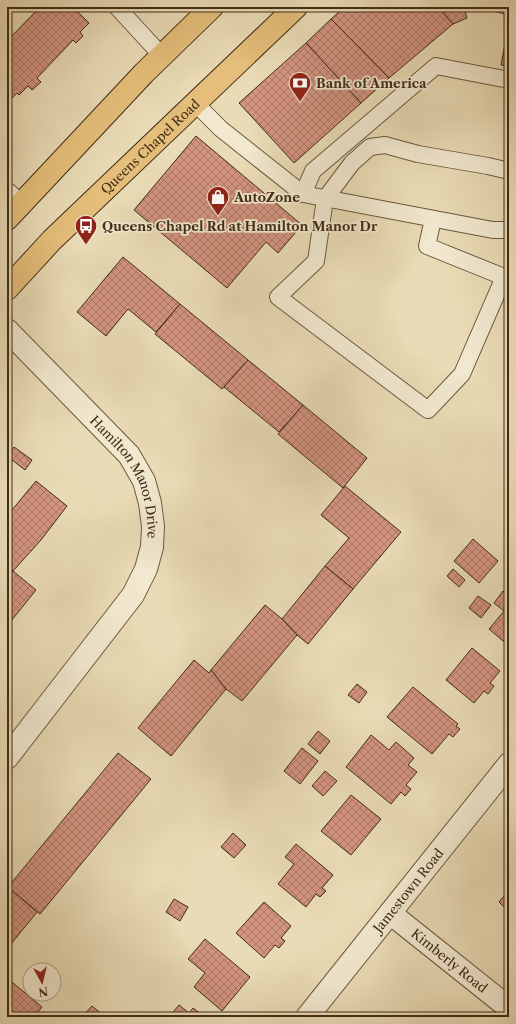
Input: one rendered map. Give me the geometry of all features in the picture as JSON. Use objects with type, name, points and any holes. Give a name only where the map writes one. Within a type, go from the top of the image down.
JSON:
[{"type":"main road","points":[[11,206],[212,7]]},
{"type":"main road","name":"Queens Chapel Road","points":[[7,288],[52,240],[296,7]]},
{"type":"street","name":"Hamilton Manor Drive","points":[[7,330],[129,455],[144,480],[150,503],[153,526],[152,547],[146,569],[133,595],[7,758]]},
{"type":"street","name":"Jamestown Road","points":[[308,1017],[509,764]]},
{"type":"street","name":"Kimberly Road","points":[[390,913],[509,1008]]},
{"type":"lane","points":[[118,7],[162,56]]},
{"type":"lane","points":[[303,194],[313,172],[436,66],[509,80]]},
{"type":"lane","points":[[195,103],[221,130],[303,194],[493,230],[509,230]]},
{"type":"lane","points":[[433,219],[427,246],[504,277],[462,374],[428,410],[278,297],[316,261],[325,198],[352,163],[370,147],[385,145],[418,154],[509,171]]},
{"type":"building","points":[[40,7],[73,7],[89,23],[80,32],[83,36],[76,43],[73,40],[37,78],[41,82],[32,90],[28,86],[19,95],[17,93],[10,100],[7,96],[7,41]]},
{"type":"building","points":[[345,7],[438,7],[453,24],[389,78],[331,19]]},
{"type":"building","points":[[438,7],[464,7],[467,18],[453,24]]},
{"type":"building","points":[[489,7],[509,7],[509,15],[489,10]]},
{"type":"building","points":[[331,19],[389,78],[361,103],[306,43]]},
{"type":"building","points":[[509,23],[509,66],[501,65]]},
{"type":"building","name":"Bank of America","points":[[306,43],[361,103],[294,163],[239,103]]},
{"type":"building","name":"AutoZone","points":[[196,136],[302,225],[278,253],[266,242],[227,288],[134,210]]},
{"type":"building","points":[[123,257],[180,304],[156,332],[128,309],[106,336],[77,312]]},
{"type":"building","points":[[180,304],[248,360],[222,389],[155,334]]},
{"type":"building","points":[[248,360],[303,405],[279,432],[224,387]]},
{"type":"building","points":[[303,405],[367,458],[343,488],[278,434]]},
{"type":"building","points":[[14,447],[32,460],[25,470],[7,456]]},
{"type":"building","points":[[36,481],[67,506],[41,540],[13,571],[7,568],[7,516]]},
{"type":"building","points":[[345,486],[401,532],[353,589],[325,566],[349,538],[321,515]]},
{"type":"building","points":[[473,539],[498,561],[479,583],[454,561]]},
{"type":"building","points":[[325,566],[353,589],[308,644],[282,619]]},
{"type":"building","points":[[7,568],[13,571],[36,590],[7,626]]},
{"type":"building","points":[[453,569],[465,580],[459,587],[447,576]]},
{"type":"building","points":[[503,591],[509,596],[509,646],[489,629],[504,611],[494,603]]},
{"type":"building","points":[[478,596],[491,605],[481,618],[469,608]]},
{"type":"building","points":[[265,605],[282,619],[297,635],[242,701],[226,689],[211,670]]},
{"type":"building","points":[[472,648],[500,671],[490,683],[494,686],[488,694],[484,691],[474,703],[446,680]]},
{"type":"building","points":[[194,660],[209,673],[211,670],[226,689],[171,756],[138,728]]},
{"type":"building","points":[[357,684],[367,692],[359,703],[348,695]]},
{"type":"building","points":[[413,687],[458,724],[456,726],[460,729],[453,737],[449,734],[432,754],[387,717]]},
{"type":"building","points":[[318,731],[330,741],[320,754],[308,744]]},
{"type":"building","points":[[371,735],[389,750],[396,742],[414,758],[408,765],[417,772],[406,785],[411,789],[405,796],[401,792],[391,804],[346,767]]},
{"type":"building","points":[[302,748],[318,761],[300,784],[284,771]]},
{"type":"building","points":[[118,753],[151,779],[40,914],[8,887]]},
{"type":"building","points":[[325,771],[337,781],[323,796],[312,786]]},
{"type":"building","points":[[351,795],[381,819],[351,855],[321,831]]},
{"type":"building","points":[[233,833],[246,845],[234,858],[221,847]]},
{"type":"building","points":[[296,844],[333,875],[322,888],[326,891],[320,897],[316,894],[306,907],[278,884],[294,864],[285,857]]},
{"type":"building","points":[[8,887],[37,912],[7,949],[7,889]]},
{"type":"building","points":[[509,890],[509,912],[499,902]]},
{"type":"building","points":[[174,899],[188,907],[180,921],[166,912]]},
{"type":"building","points":[[264,902],[291,926],[281,938],[285,941],[279,948],[275,945],[264,958],[236,933]]},
{"type":"building","points":[[205,939],[250,977],[222,1011],[194,987],[205,973],[188,959]]},
{"type":"building","points":[[7,978],[22,990],[22,1002],[36,1002],[42,1007],[34,1017],[7,1017]]},
{"type":"building","points":[[179,1005],[189,1013],[193,1008],[201,1014],[199,1017],[169,1017]]},
{"type":"building","points":[[92,1006],[103,1015],[101,1017],[82,1017]]},
{"type":"place","name":"Bank of America","points":[[300,102]]},
{"type":"place","name":"AutoZone","points":[[218,216]]},
{"type":"place","name":"Queens Chapel Rd at Hamilton Manor Dr","points":[[86,246]]}]
